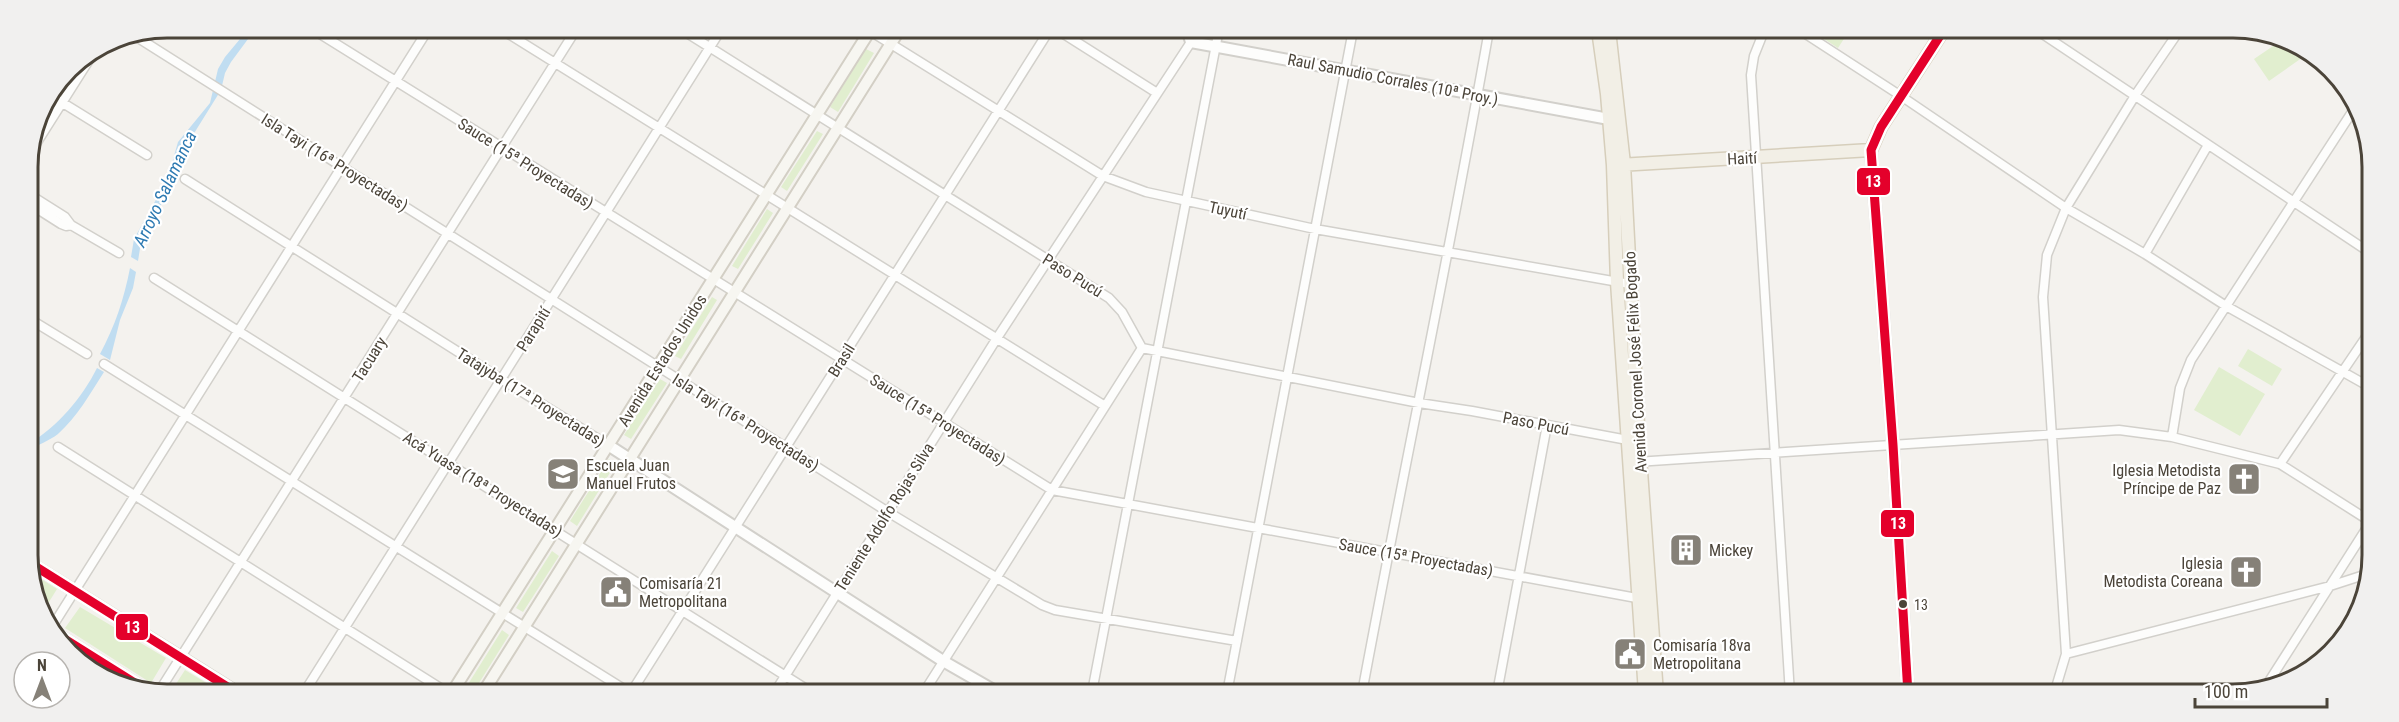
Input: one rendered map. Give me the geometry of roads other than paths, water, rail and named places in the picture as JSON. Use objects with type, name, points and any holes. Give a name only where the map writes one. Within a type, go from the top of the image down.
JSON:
[{"type":"main road","name":"Avenida Estados Unidos","points":[[457,684],[863,38]]},
{"type":"main road","name":"Avenida Estados Unidos","points":[[488,684],[894,38]]},
{"type":"main road","name":"Avenida Coronel José Félix Bogado","points":[[1599,38],[1609,118],[1619,164]]},
{"type":"main road","name":"Avenida Coronel José Félix Bogado","points":[[1610,38],[1619,164],[1643,599],[1645,684]]},
{"type":"main road","points":[[1871,150],[1881,128],[1938,38]]},
{"type":"main road","name":"Haití","points":[[1619,164],[1871,150]]},
{"type":"main road","points":[[39,569],[224,684]]},
{"type":"main road","name":"Avenida Coronel José Félix Bogado","points":[[1643,599],[1657,684]]},
{"type":"main road","points":[[76,646],[127,678]]},
{"type":"street","name":"Sauce (15ª Proyectadas)","points":[[327,38],[1052,490],[1643,599]]},
{"type":"street","points":[[56,621],[423,38]]},
{"type":"street","points":[[515,38],[1105,406]]},
{"type":"street","name":"Tacuary","points":[[164,684],[571,38]]},
{"type":"street","name":"Paso Pucú","points":[[694,38],[1109,298],[1122,312],[1142,348],[1419,403],[1634,442]]},
{"type":"street","name":"Parapití","points":[[308,684],[716,38]]},
{"type":"street","name":"Tuyutí","points":[[883,38],[1103,176],[1146,192],[1315,229],[1624,283]]},
{"type":"street","name":"Brasil","points":[[636,684],[1044,38]]},
{"type":"street","points":[[1070,38],[1158,93]]},
{"type":"street","points":[[1190,38],[1191,42]]},
{"type":"street","points":[[1094,684],[1218,38]]},
{"type":"street","points":[[1229,684],[1351,38]]},
{"type":"street","points":[[1364,684],[1449,252],[1488,38]]},
{"type":"street","points":[[1761,38],[1751,65],[1755,158],[1789,684]]},
{"type":"street","points":[[1812,38],[2066,208],[2145,254],[2226,306],[2362,382]]},
{"type":"street","points":[[2048,38],[2362,247]]},
{"type":"street","points":[[2057,684],[2066,654],[2043,297],[2047,255],[2066,208],[2134,96],[2175,38]]},
{"type":"street","name":"Isla Tayi (16ª Proyectadas)","points":[[142,40],[888,512],[1042,605],[1055,610],[1237,641]]},
{"type":"street","name":"Teniente Adolfo Rojas Silva","points":[[780,684],[997,338],[1191,42]]},
{"type":"street","name":"Raul Samudio Corrales (10ª Proy.)","points":[[1191,42],[1609,118]]},
{"type":"street","points":[[42,135],[85,66]]},
{"type":"street","points":[[57,99],[147,155]]},
{"type":"street","points":[[2172,437],[2184,375],[2191,360],[2350,115]]},
{"type":"street","points":[[2145,254],[2208,145]]},
{"type":"street","points":[[1871,150],[1893,445],[1907,684]]},
{"type":"street","name":"Tatajyba (17ª Proyectadas)","points":[[185,179],[983,684]]},
{"type":"street","points":[[38,201],[66,222]]},
{"type":"street","points":[[38,208],[119,253]]},
{"type":"street","name":"Acá Yuasa (18ª Proyectadas)","points":[[154,278],[799,684]]},
{"type":"street","points":[[38,324],[87,354]]},
{"type":"street","points":[[2280,464],[2362,343]]},
{"type":"street","points":[[929,684],[1142,348]]},
{"type":"street","points":[[104,364],[616,684]]},
{"type":"street","points":[[1499,684],[1547,425]]},
{"type":"street","points":[[1635,462],[2119,430],[2172,437],[2280,464],[2362,516]]},
{"type":"street","points":[[58,447],[434,684]]},
{"type":"street","points":[[2271,678],[2362,535]]},
{"type":"street","points":[[2066,654],[2359,577]]},
{"type":"water","name":"Arroyo Salamanca","points":[[241,38],[249,38],[231,62],[225,73],[221,90],[188,143],[161,205],[142,236],[138,261],[131,257],[134,239],[167,180],[178,142],[210,103],[218,69]]},
{"type":"water","points":[[130,268],[136,272],[133,288],[120,320],[110,360],[100,354],[118,312]]},
{"type":"water","points":[[97,368],[104,372],[83,405],[65,427],[55,436],[38,445],[38,438],[50,429],[84,390]]},
{"type":"place","name":"Escuela Juan Manuel Frutos","points":[[563,474]]},
{"type":"place","name":"Iglesia Metodista Príncipe de Paz","points":[[2244,479]]},
{"type":"place","name":"Mickey","points":[[1686,550]]},
{"type":"place","name":"Iglesia Metodista Coreana","points":[[2246,572]]},
{"type":"place","name":"Comisaría 21 Metropolitana","points":[[616,592]]},
{"type":"place","name":"13","points":[[1903,604]]},
{"type":"place","name":"Comisaría 18va Metropolitana","points":[[1630,654]]}]
